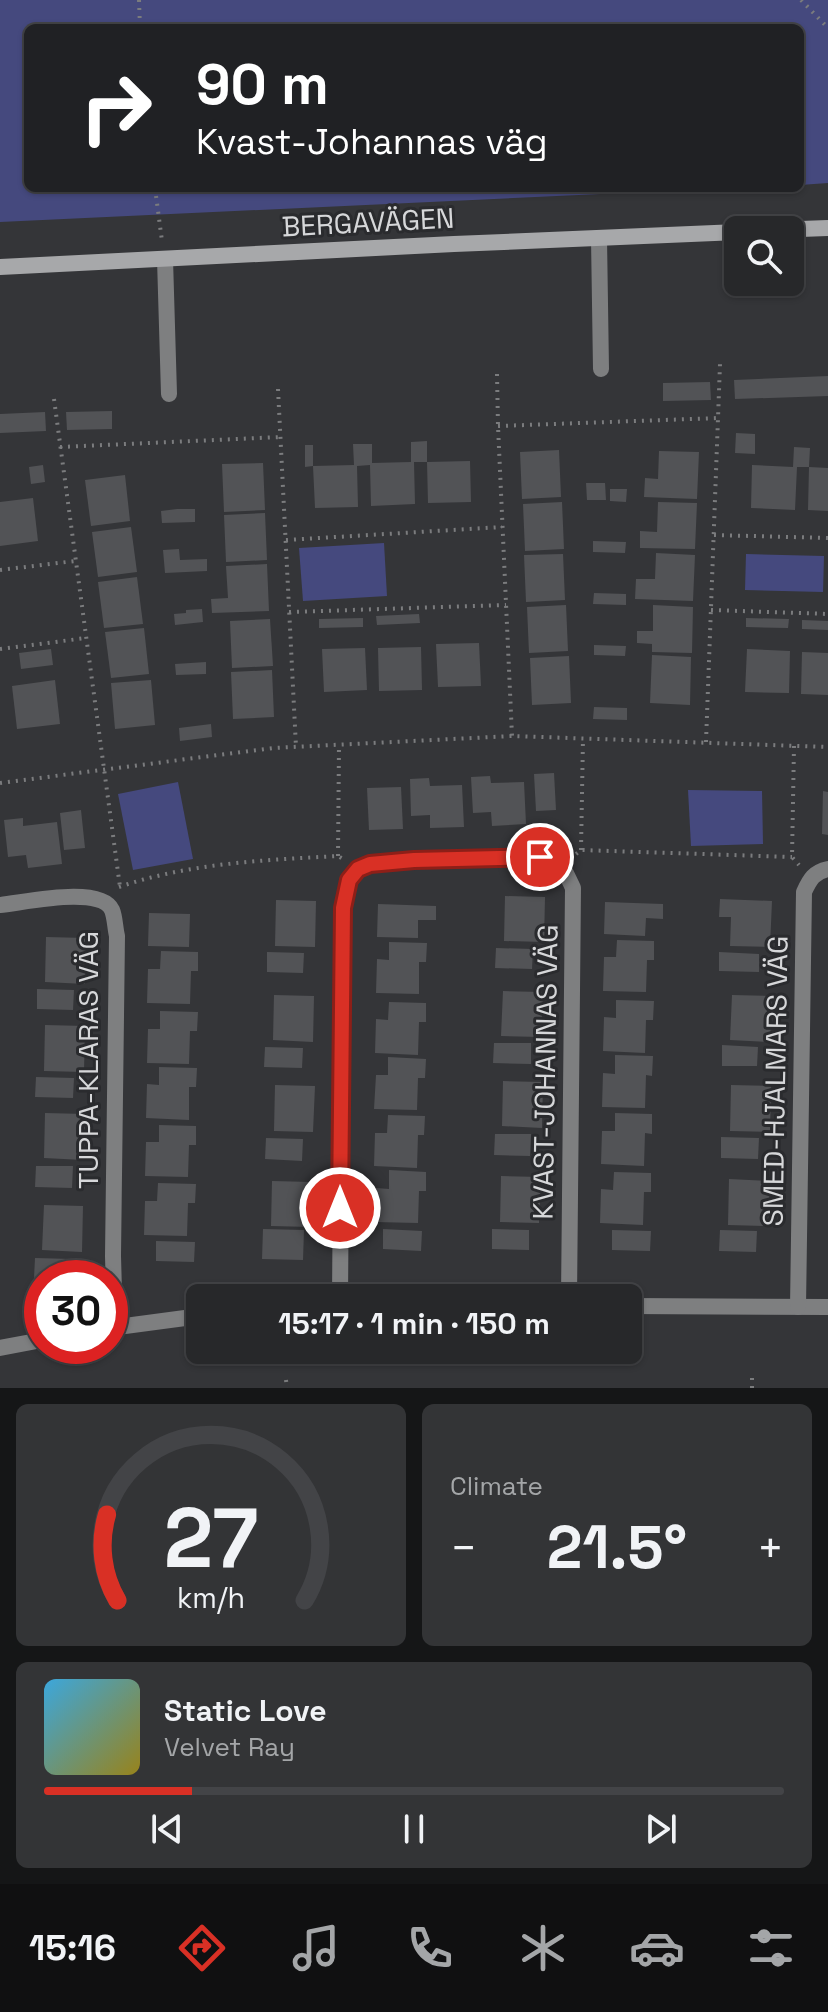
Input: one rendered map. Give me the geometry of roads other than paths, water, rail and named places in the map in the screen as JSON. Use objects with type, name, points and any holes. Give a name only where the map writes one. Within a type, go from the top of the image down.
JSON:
[{"type":"street","points":[[804,229],[828,228]]},
{"type":"street","name":"BERGAVÄGEN","points":[[0,267],[724,233]]},
{"type":"street","points":[[599,238],[601,369]]},
{"type":"street","points":[[165,259],[169,394]]},
{"type":"street","name":"KVAST-JOHANNAS VÄG","points":[[340,1284],[343,908],[349,880],[358,869],[370,864],[540,857],[562,865],[573,888],[569,1284]]},
{"type":"street","name":"SMED-HJALMARS VÄG","points":[[798,1307],[804,892],[810,879],[819,871],[828,869]]},
{"type":"street","name":"TUPPA-KLARAS VÄG","points":[[0,905],[78,896],[102,900],[112,909],[117,936],[113,1260]]},
{"type":"street","points":[[642,1306],[828,1307]]},
{"type":"street","points":[[128,1326],[186,1318]]},
{"type":"street","points":[[0,1348],[24,1343]]}]
